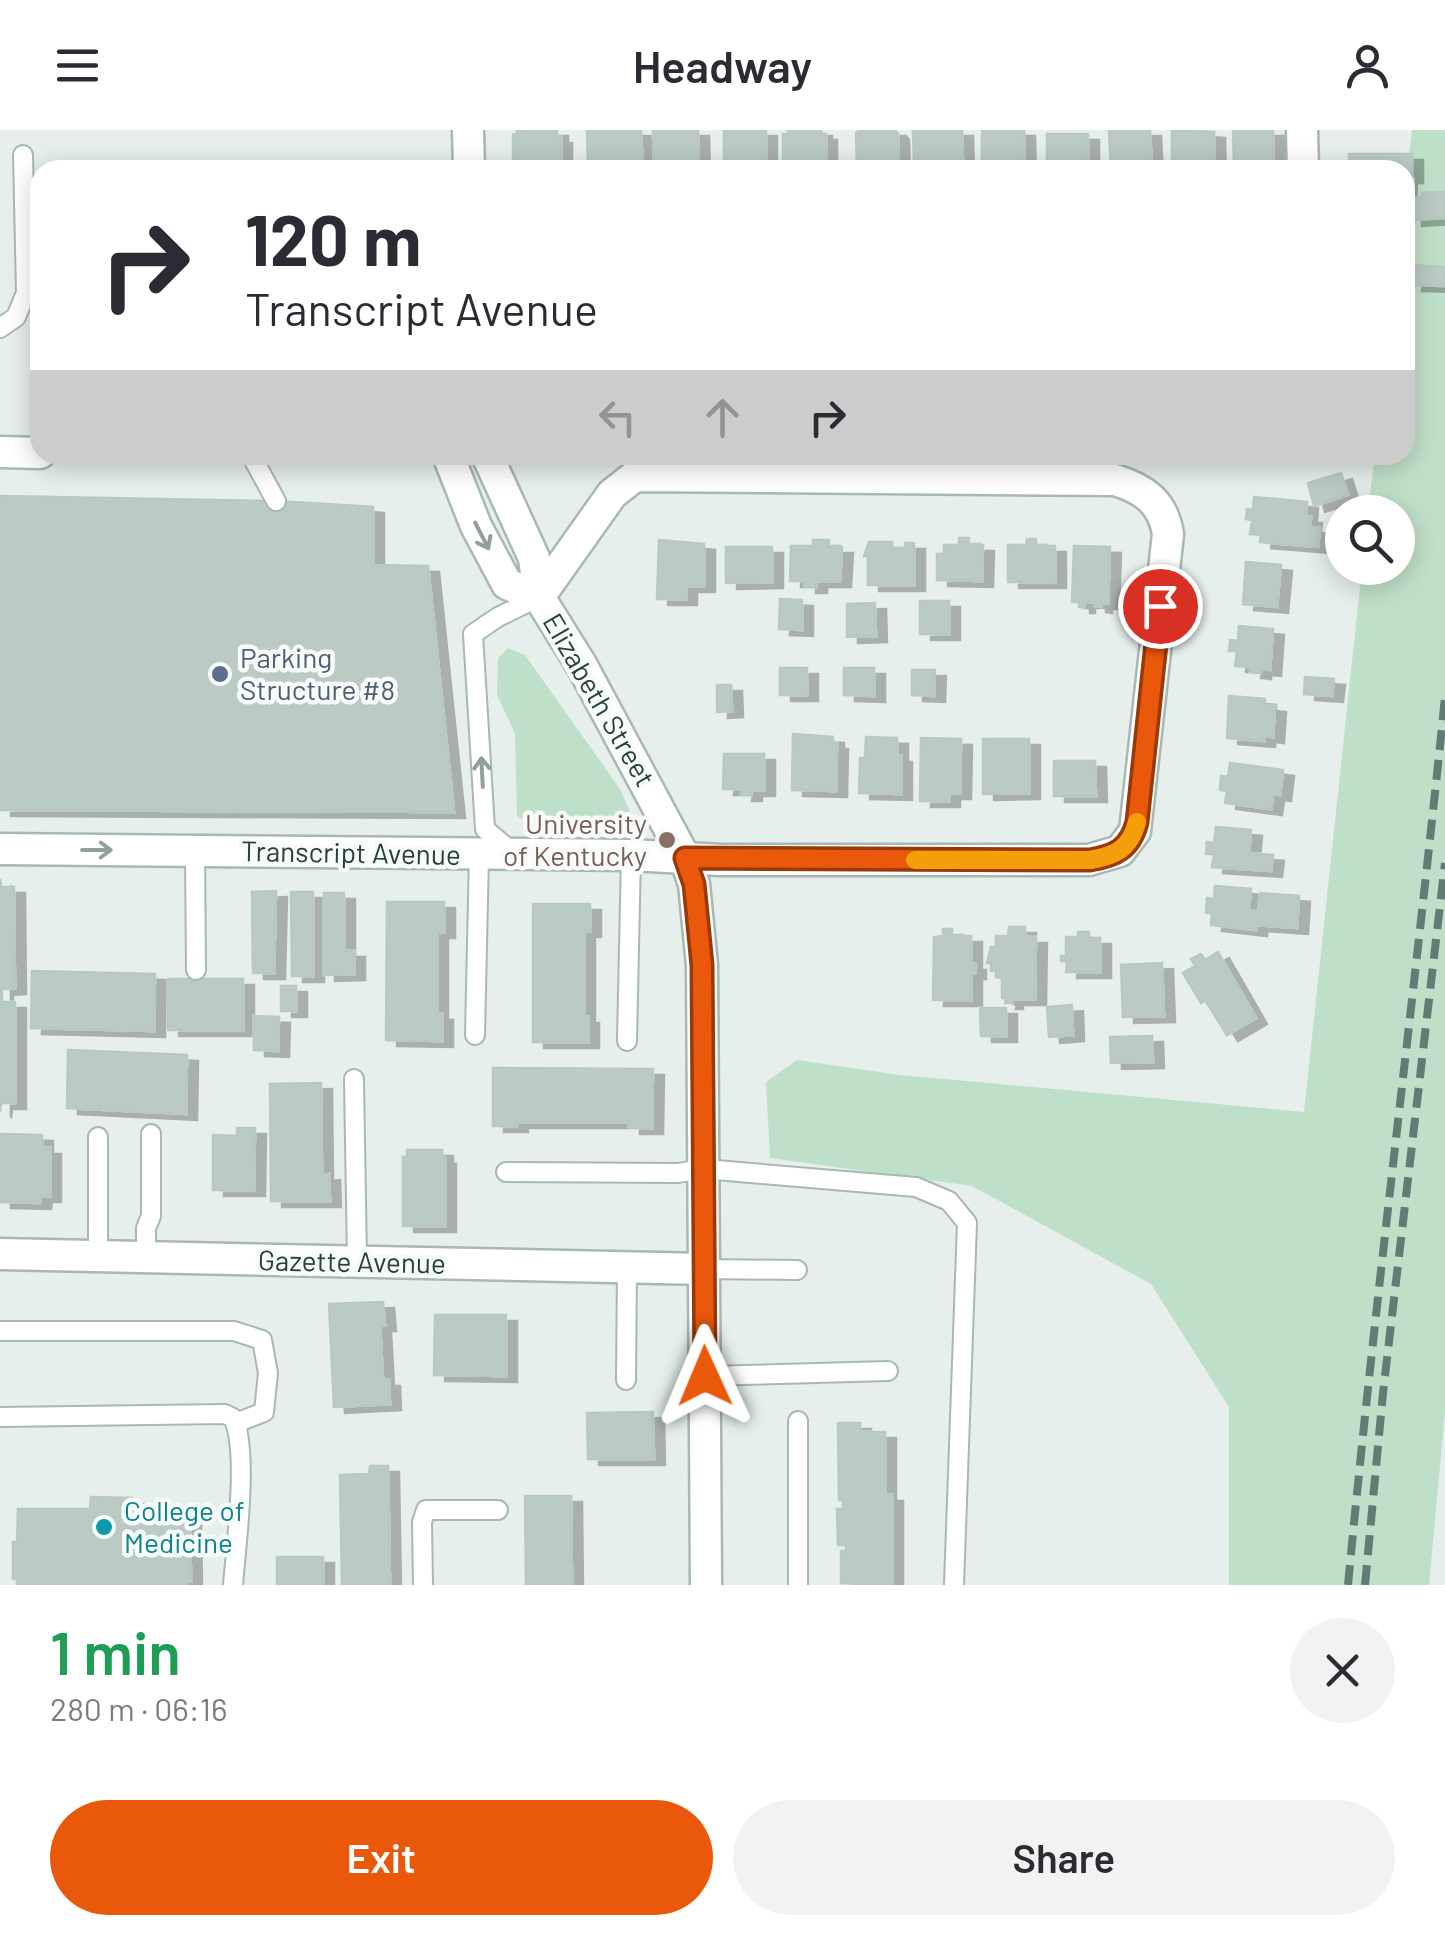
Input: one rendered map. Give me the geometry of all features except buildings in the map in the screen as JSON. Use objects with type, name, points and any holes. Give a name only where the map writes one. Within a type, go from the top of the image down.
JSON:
[{"type":"street","points":[[468,130],[469,160]]},
{"type":"street","points":[[1302,130],[1302,160]]},
{"type":"street","points":[[0,452],[30,453]]},
{"type":"street","name":"Elizabeth Street","points":[[452,465],[476,526],[506,584],[538,597]]},
{"type":"street","name":"Elizabeth Street","points":[[492,465],[534,558],[538,597],[582,666],[685,858],[694,884],[700,936],[704,1169],[706,1585]]},
{"type":"street","name":"Transcript Avenue","points":[[0,849],[448,854],[482,842],[516,856],[1090,860],[1120,851],[1127,845],[1137,822],[1168,534],[1152,496],[1115,480],[635,476],[612,494],[538,597]]},
{"type":"street","name":"Gazette Avenue","points":[[0,1254],[704,1268]]},
{"type":"lane","points":[[0,328],[16,318],[26,294],[22,155]]},
{"type":"lane","points":[[256,465],[276,501]]},
{"type":"lane","points":[[476,1034],[482,842],[473,634],[498,616],[538,597]]},
{"type":"lane","points":[[196,851],[196,970]]},
{"type":"lane","points":[[627,1042],[631,855]]},
{"type":"lane","points":[[354,1080],[357,1262]]},
{"type":"lane","points":[[146,1258],[146,1228],[151,1216],[151,1134]]},
{"type":"lane","points":[[98,1137],[98,1256]]},
{"type":"lane","points":[[506,1172],[678,1174],[704,1169],[916,1187],[949,1201],[967,1222],[954,1585]]},
{"type":"lane","points":[[626,1380],[627,1267]]},
{"type":"lane","points":[[704,1268],[797,1270]]},
{"type":"lane","points":[[0,1330],[234,1331],[262,1340],[268,1373],[264,1412],[236,1423]]},
{"type":"lane","points":[[705,1376],[888,1371]]},
{"type":"lane","points":[[0,1417],[225,1414],[236,1423],[239,1459],[233,1585]]},
{"type":"lane","points":[[798,1421],[798,1585]]},
{"type":"lane","points":[[423,1585],[422,1522],[426,1510],[498,1510]]},
{"type":"green space","points":[[1412,130],[1445,130],[1445,1412],[1429,1585],[1229,1585],[1229,1407],[1151,1284],[972,1186],[770,1158],[766,1082],[797,1060],[900,1075],[1304,1112],[1360,585],[1415,585],[1415,495],[1370,495],[1374,465],[1415,465],[1415,160],[1408,160]]},
{"type":"green space","points":[[508,648],[525,655],[620,789],[630,812],[626,825],[570,832],[541,827],[517,816],[515,734],[497,695],[498,658]]},
{"type":"railway","points":[[1348,1585],[1445,697]]},
{"type":"railway","points":[[1365,1585],[1383,1393],[1445,863]]},
{"type":"slow traffic","points":[[915,860],[1109,857],[1127,845],[1137,822]]},
{"type":"place","name":"Parking Structure #8","points":[[220,674]]},
{"type":"place","name":"University of Kentucky","points":[[667,840]]},
{"type":"place","name":"College of Medicine","points":[[104,1527]]},
{"type":"route","points":[[705,1376],[702,965],[694,884],[685,858],[1109,857],[1127,845],[1137,822],[1160,606]]}]
